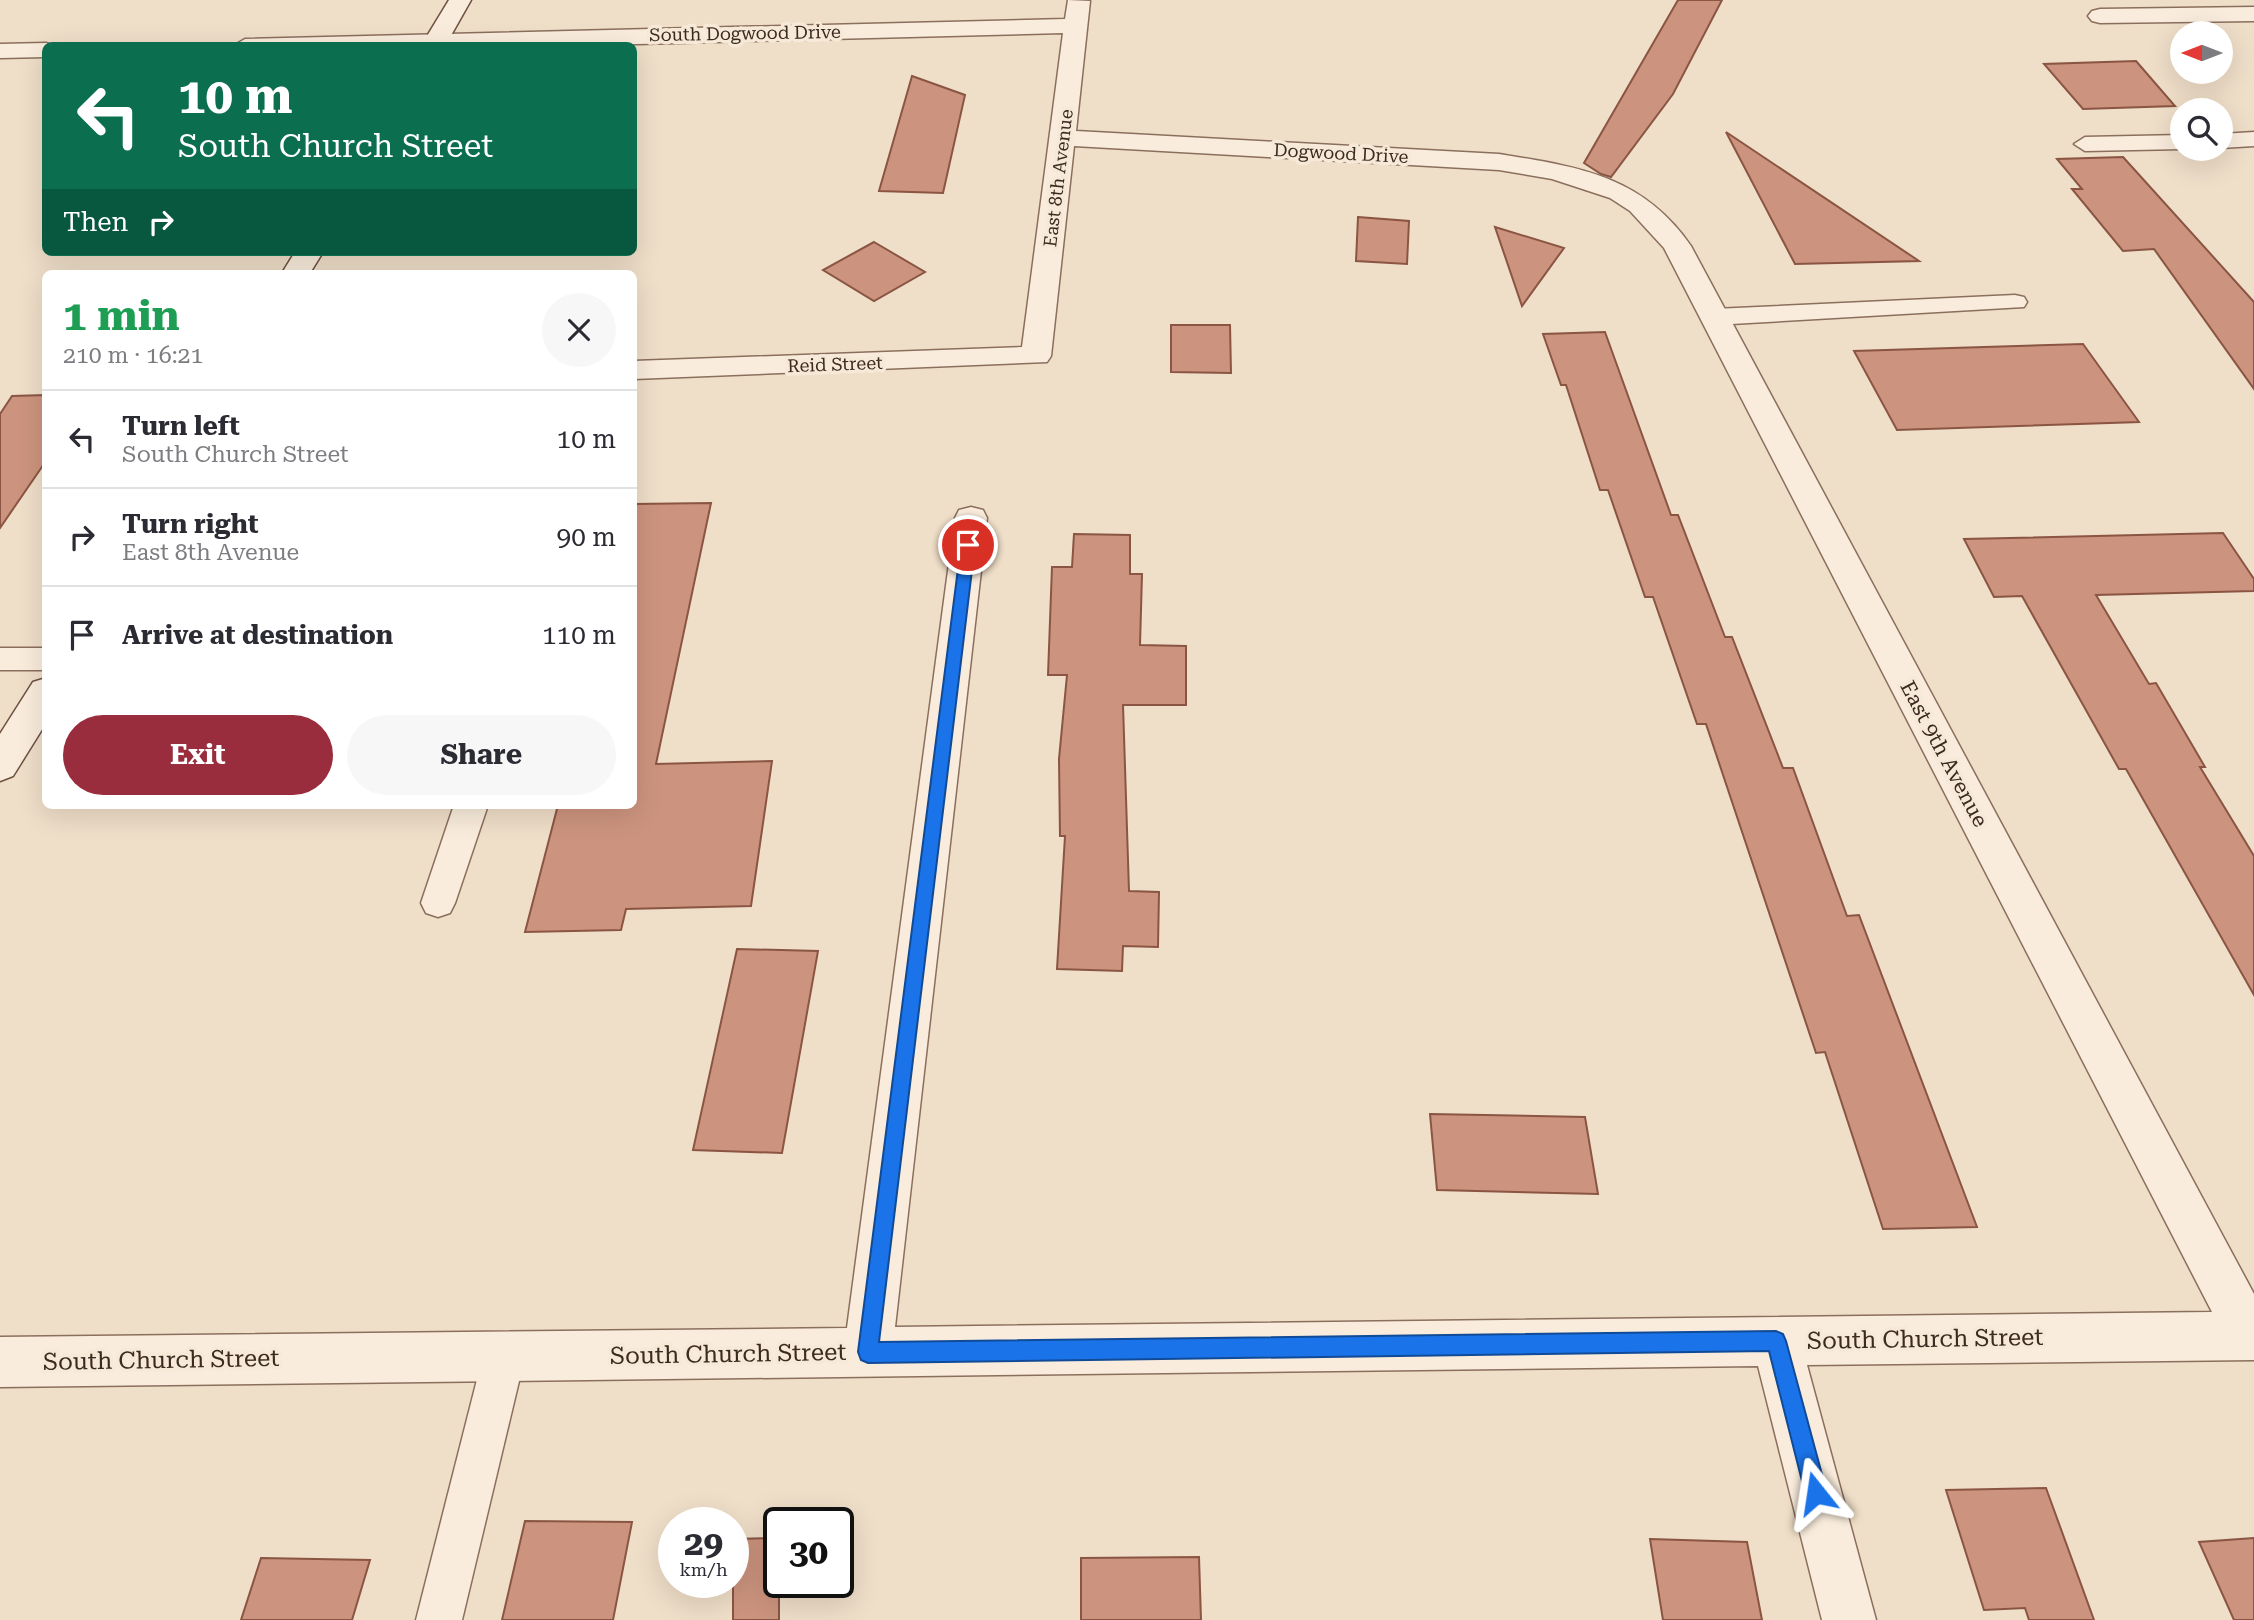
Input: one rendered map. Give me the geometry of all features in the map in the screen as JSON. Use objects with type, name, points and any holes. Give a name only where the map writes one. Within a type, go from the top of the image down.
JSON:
[{"type":"street","points":[[435,42],[460,0]]},
{"type":"street","name":"South Dogwood Drive","points":[[455,42],[1077,13]]},
{"type":"street","name":"East 8th Avenue","points":[[1036,356],[1077,13]]},
{"type":"street","points":[[2100,16],[2254,14]]},
{"type":"street","points":[[0,51],[42,50]]},
{"type":"street","name":"Dogwood Drive","points":[[1063,138],[1499,162],[1569,173],[1616,189]]},
{"type":"street","name":"East 9th Avenue","points":[[1616,189],[1662,226],[1677,246],[2252,1336]]},
{"type":"street","name":"Reid Street","points":[[637,370],[1036,356]]},
{"type":"street","points":[[868,1352],[971,518]]},
{"type":"street","points":[[0,766],[42,698]]},
{"type":"street","name":"South Church Street","points":[[0,1362],[2252,1336]]},
{"type":"street","points":[[1776,1341],[1849,1620]]},
{"type":"lane","points":[[2233,140],[2254,139]]},
{"type":"lane","points":[[2085,144],[2170,142]]},
{"type":"lane","points":[[1714,317],[2015,302]]},
{"type":"lane","points":[[0,659],[42,659]]},
{"type":"lane","points":[[438,903],[470,809]]},
{"type":"lane","points":[[439,1620],[504,1356]]},
{"type":"building","points":[[1678,0],[1722,0],[1673,94],[1611,177],[1601,174],[1584,163]]},
{"type":"building","points":[[2136,61],[2170,100],[2170,106],[2083,109],[2044,64]]},
{"type":"building","points":[[912,76],[965,95],[943,193],[879,191]]},
{"type":"building","points":[[1726,132],[1919,261],[1795,264]]},
{"type":"building","points":[[2123,157],[2254,302],[2254,389],[2154,249],[2123,251],[2072,189],[2082,189],[2057,159]]},
{"type":"building","points":[[1358,217],[1409,221],[1407,264],[1356,261]]},
{"type":"building","points":[[1495,227],[1564,248],[1522,306]]},
{"type":"building","points":[[874,242],[925,272],[874,301],[823,270]]},
{"type":"building","points":[[1171,325],[1230,325],[1231,373],[1171,372]]},
{"type":"building","points":[[1605,332],[1671,515],[1678,515],[1725,637],[1732,637],[1783,768],[1793,768],[1847,916],[1859,915],[1977,1227],[1883,1229],[1825,1052],[1816,1053],[1706,724],[1697,724],[1653,597],[1645,597],[1608,490],[1600,490],[1566,385],[1561,385],[1543,334]]},
{"type":"building","points":[[2083,344],[2139,422],[1897,430],[1854,351]]},
{"type":"building","points":[[42,395],[42,467],[0,528],[0,414],[12,396]]},
{"type":"building","points":[[711,503],[656,764],[772,761],[751,906],[626,909],[621,930],[525,932],[557,809],[637,809],[637,504]]},
{"type":"building","points":[[2223,533],[2254,579],[2254,591],[2096,595],[2149,684],[2156,683],[2205,767],[2200,767],[2254,856],[2254,995],[2126,769],[2119,769],[2022,596],[1994,597],[1964,539]]},
{"type":"building","points":[[1074,534],[1130,535],[1130,574],[1142,574],[1140,645],[1186,646],[1186,705],[1123,705],[1129,891],[1159,892],[1158,947],[1123,946],[1122,971],[1057,969],[1065,836],[1060,836],[1059,759],[1067,675],[1048,675],[1052,567],[1072,567]]},
{"type":"building","points":[[737,949],[818,951],[782,1153],[693,1150]]},
{"type":"building","points":[[1430,1114],[1585,1117],[1598,1194],[1437,1190]]},
{"type":"building","points":[[2046,1488],[2094,1620],[2029,1620],[2025,1608],[1984,1610],[1946,1490]]},
{"type":"building","points":[[525,1521],[632,1522],[613,1620],[502,1620]]},
{"type":"building","points":[[763,1538],[763,1598],[779,1598],[779,1620],[733,1620],[733,1598],[749,1598],[749,1539]]},
{"type":"building","points":[[2254,1538],[2254,1620],[2234,1620],[2199,1542]]},
{"type":"building","points":[[1650,1539],[1747,1542],[1762,1620],[1663,1620]]},
{"type":"building","points":[[1199,1557],[1201,1620],[1081,1620],[1081,1558]]},
{"type":"building","points":[[261,1558],[370,1560],[352,1620],[241,1620]]},
{"type":"route","points":[[968,545],[868,1352],[1776,1341],[1816,1493]]}]
